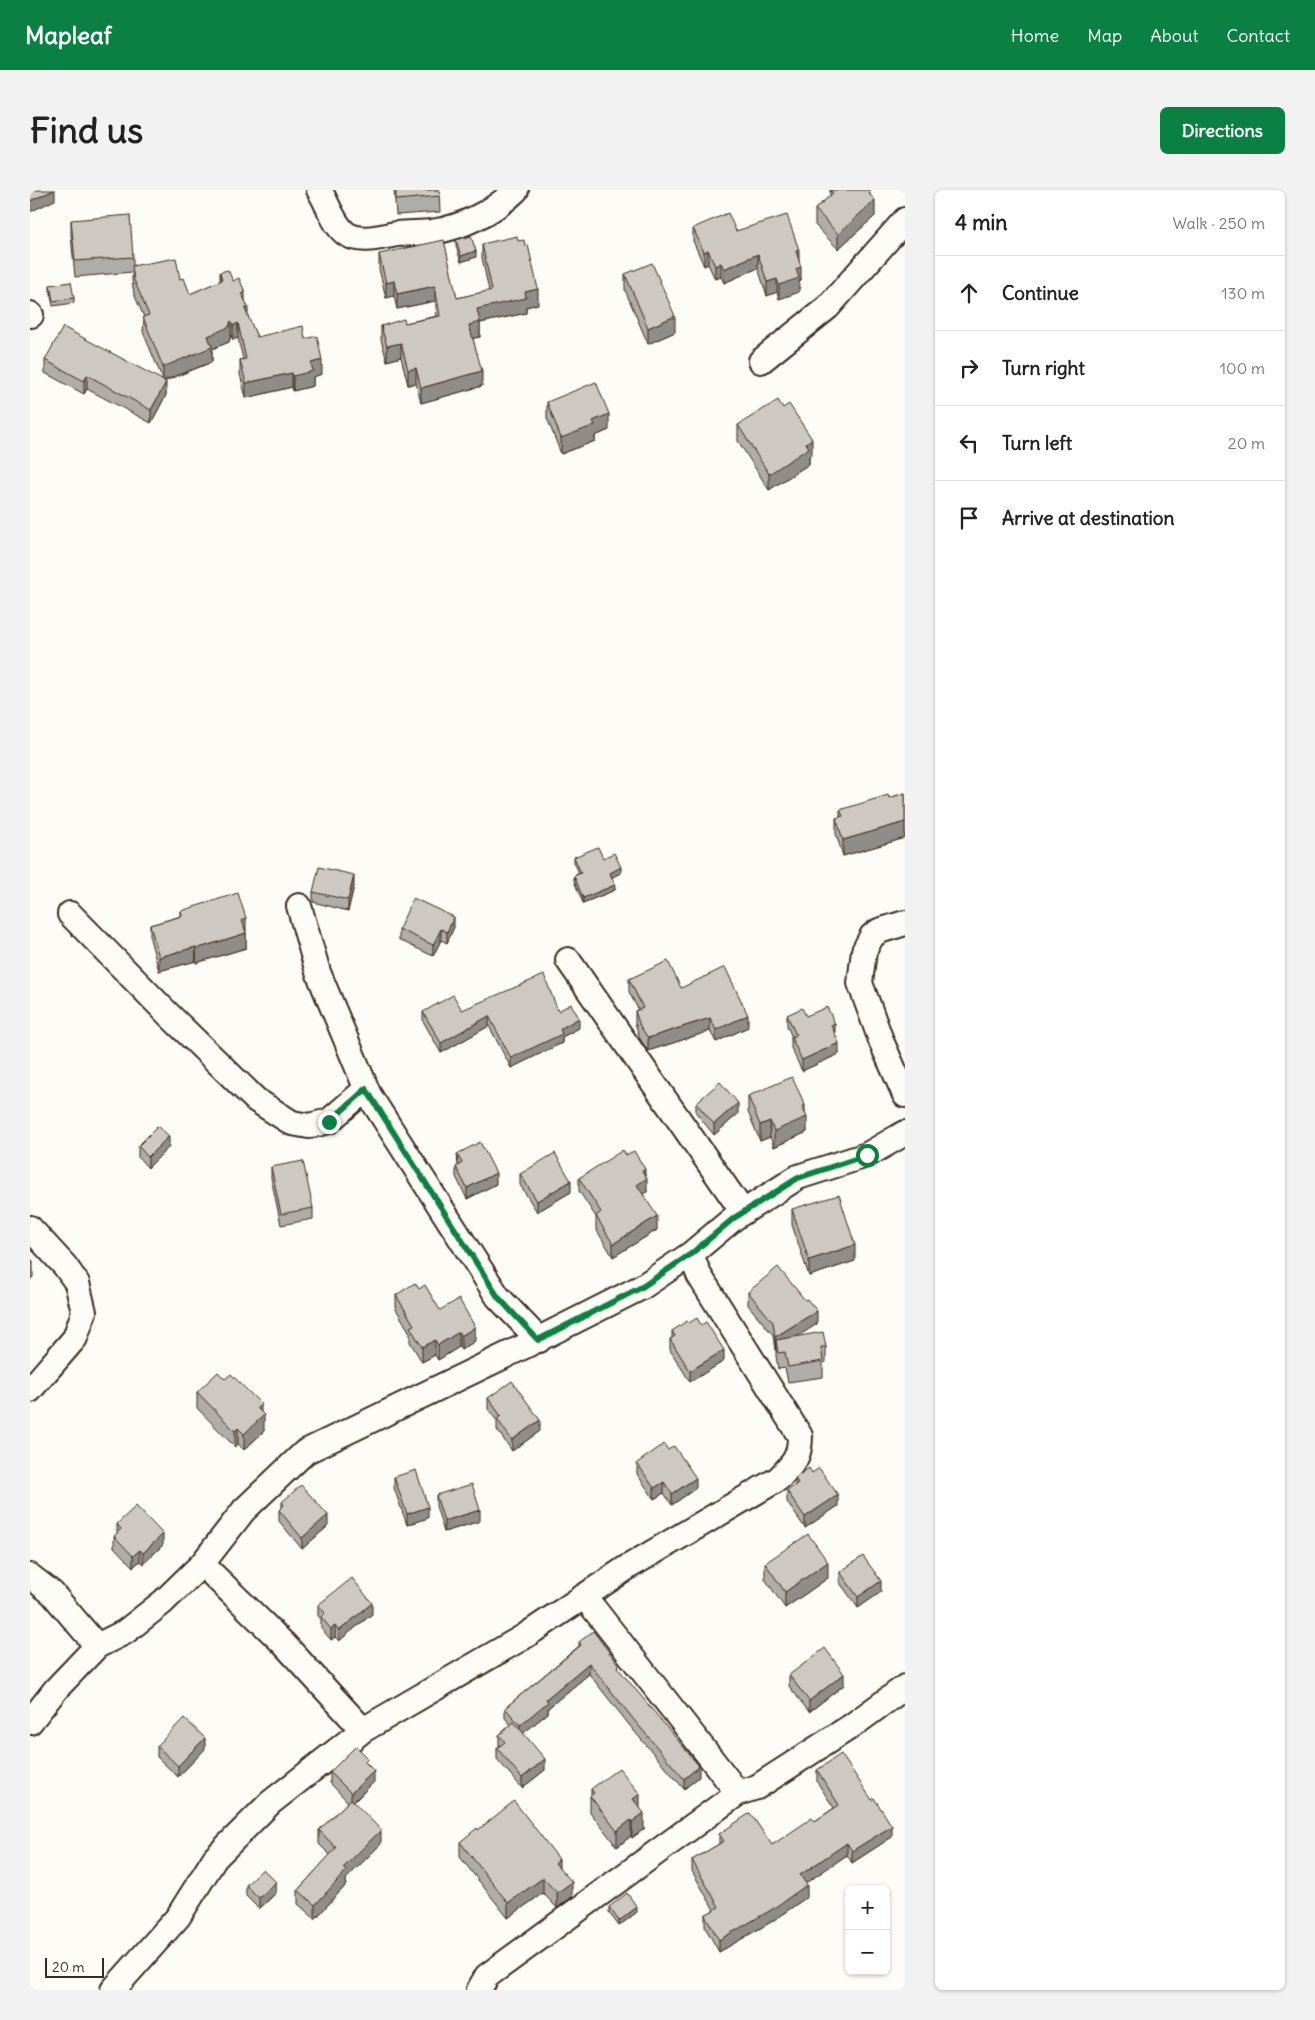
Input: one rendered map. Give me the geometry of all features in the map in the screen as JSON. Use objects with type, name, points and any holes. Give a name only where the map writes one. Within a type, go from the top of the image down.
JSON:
[{"type":"street","points":[[319,190],[336,223],[348,235],[368,239],[433,232],[470,221],[508,198],[516,190]]},
{"type":"street","points":[[761,361],[828,307],[905,220]]},
{"type":"street","points":[[298,906],[318,972],[366,1089],[498,1297],[538,1340]]},
{"type":"street","points":[[70,914],[256,1100],[292,1123],[309,1126],[329,1122],[366,1089]]},
{"type":"street","points":[[905,923],[879,931],[872,936],[864,950],[860,983],[882,1044],[905,1095]]},
{"type":"street","points":[[568,960],[743,1212]]},
{"type":"street","points":[[30,1722],[56,1689],[97,1646],[125,1632],[163,1602],[202,1564],[244,1510],[305,1452],[538,1340],[642,1287],[691,1254],[743,1212],[798,1178],[867,1155],[905,1132]]},
{"type":"street","points":[[30,1228],[65,1266],[76,1282],[84,1312],[75,1338],[30,1390]]},
{"type":"street","points":[[113,1990],[178,1917],[215,1858],[270,1803],[363,1730],[525,1636],[628,1567],[778,1479],[798,1457],[800,1436],[699,1275],[691,1254]]},
{"type":"street","points":[[202,1564],[284,1644],[363,1730]]},
{"type":"street","points":[[30,1576],[52,1593],[97,1646]]},
{"type":"street","points":[[584,1596],[738,1794]]},
{"type":"street","points":[[479,1990],[487,1976],[738,1794],[765,1782],[854,1725],[905,1687]]},
{"type":"building","points":[[30,190],[54,190],[30,201]]},
{"type":"building","points":[[396,190],[439,190],[440,196],[396,200]]},
{"type":"building","points":[[830,190],[869,190],[869,194],[875,200],[838,234],[815,209],[833,193]]},
{"type":"building","points":[[728,213],[736,231],[787,215],[799,250],[796,251],[801,267],[796,269],[799,278],[779,285],[777,279],[767,282],[758,254],[724,269],[721,263],[715,266],[708,250],[704,252],[693,228]]},
{"type":"building","points":[[130,215],[133,257],[75,261],[71,220]]},
{"type":"building","points":[[471,236],[476,251],[461,256],[456,240]]},
{"type":"building","points":[[517,236],[518,241],[524,240],[525,246],[528,245],[538,289],[525,292],[526,298],[477,309],[480,322],[469,325],[482,371],[421,388],[416,368],[408,370],[401,343],[387,346],[381,326],[404,319],[405,323],[440,316],[435,286],[397,294],[394,281],[386,283],[379,254],[444,240],[457,298],[492,290],[482,244]]},
{"type":"building","points":[[176,258],[180,279],[184,278],[190,294],[222,280],[220,272],[228,270],[233,281],[239,278],[245,292],[242,294],[248,307],[245,309],[257,337],[303,326],[305,339],[317,336],[322,360],[311,363],[313,371],[293,376],[292,373],[246,383],[240,360],[246,359],[238,323],[233,326],[231,321],[229,327],[208,336],[212,347],[163,367],[143,317],[149,315],[134,280],[132,266]]},
{"type":"building","points":[[652,263],[675,316],[648,328],[625,274]]},
{"type":"building","points":[[71,282],[74,298],[53,301],[50,285]]},
{"type":"building","points":[[63,327],[166,382],[151,410],[87,375],[84,381],[45,360]]},
{"type":"building","points":[[596,382],[609,414],[593,421],[595,425],[561,438],[547,402]]},
{"type":"building","points":[[778,400],[783,408],[789,404],[812,439],[806,443],[809,448],[769,474],[738,425]]},
{"type":"building","points":[[905,793],[905,822],[843,840],[836,818],[843,816],[840,810],[888,795],[889,798]]},
{"type":"building","points":[[598,847],[603,858],[614,853],[621,867],[610,873],[615,885],[583,898],[574,876],[581,873],[574,857]]},
{"type":"building","points":[[319,867],[354,875],[348,900],[313,892]]},
{"type":"building","points":[[238,893],[246,918],[242,920],[246,933],[196,949],[196,947],[159,957],[150,925],[182,916],[181,911]]},
{"type":"building","points":[[413,898],[454,917],[447,932],[441,929],[433,945],[399,929]]},
{"type":"building","points":[[668,961],[681,988],[725,967],[748,1015],[716,1030],[710,1018],[648,1038],[640,1026],[635,1011],[643,1008],[629,979]]},
{"type":"building","points":[[544,975],[558,1011],[571,1004],[579,1018],[560,1029],[562,1034],[511,1058],[489,1016],[441,1043],[423,1012],[453,995],[462,1010]]},
{"type":"building","points":[[827,1007],[835,1024],[831,1025],[839,1043],[802,1060],[791,1037],[796,1035],[787,1015],[802,1008],[806,1016]]},
{"type":"building","points":[[792,1077],[805,1105],[802,1107],[807,1117],[774,1131],[770,1121],[760,1125],[748,1096]]},
{"type":"building","points":[[720,1082],[738,1103],[714,1124],[696,1103]]},
{"type":"building","points":[[158,1126],[169,1136],[148,1157],[138,1146]]},
{"type":"building","points":[[480,1142],[496,1173],[467,1188],[456,1167],[462,1163],[457,1154]]},
{"type":"building","points":[[623,1150],[626,1155],[634,1151],[645,1169],[642,1171],[647,1178],[637,1185],[657,1216],[613,1244],[596,1216],[601,1212],[579,1178]]},
{"type":"building","points":[[555,1153],[571,1181],[537,1201],[520,1174]]},
{"type":"building","points":[[303,1161],[313,1208],[281,1214],[271,1167]]},
{"type":"building","points":[[839,1195],[855,1245],[809,1260],[792,1209]]},
{"type":"building","points":[[778,1267],[805,1300],[807,1299],[817,1311],[775,1337],[773,1322],[748,1292]]},
{"type":"building","points":[[415,1283],[419,1289],[425,1285],[440,1310],[459,1299],[475,1327],[461,1336],[459,1332],[438,1345],[435,1340],[422,1347],[410,1327],[414,1325],[396,1295]]},
{"type":"building","points":[[697,1318],[701,1325],[706,1322],[724,1350],[690,1371],[670,1339],[675,1336],[672,1331],[687,1321],[689,1323]]},
{"type":"building","points":[[823,1332],[826,1347],[821,1347],[823,1361],[788,1367],[785,1352],[778,1353],[776,1340]]},
{"type":"building","points":[[218,1372],[225,1379],[231,1374],[261,1404],[257,1408],[264,1415],[244,1434],[238,1428],[235,1431],[197,1392]]},
{"type":"building","points":[[512,1381],[540,1420],[512,1440],[497,1419],[501,1416],[488,1398]]},
{"type":"building","points":[[664,1444],[668,1450],[674,1446],[696,1478],[672,1494],[664,1482],[654,1488],[637,1463]]},
{"type":"building","points":[[809,1468],[812,1473],[819,1468],[838,1495],[805,1517],[787,1491],[798,1483],[795,1478]]},
{"type":"building","points":[[416,1470],[428,1507],[407,1514],[394,1477]]},
{"type":"building","points":[[472,1484],[480,1510],[444,1521],[436,1495]]},
{"type":"building","points":[[301,1485],[328,1515],[302,1538],[279,1510],[284,1505],[282,1502]]},
{"type":"building","points":[[136,1506],[163,1534],[143,1553],[140,1550],[133,1556],[114,1536],[121,1529],[117,1524]]},
{"type":"building","points":[[808,1534],[828,1562],[785,1592],[765,1563]]},
{"type":"building","points":[[863,1556],[881,1581],[858,1597],[840,1572]]},
{"type":"building","points":[[352,1578],[372,1603],[339,1631],[335,1626],[331,1629],[321,1617],[325,1613],[318,1605]]},
{"type":"building","points":[[593,1631],[619,1665],[617,1667],[699,1766],[684,1779],[589,1663],[546,1699],[548,1702],[520,1725],[505,1708],[581,1645],[579,1642]]},
{"type":"building","points":[[825,1648],[844,1674],[809,1701],[789,1675]]},
{"type":"building","points":[[184,1718],[205,1738],[178,1766],[157,1746]]},
{"type":"building","points":[[514,1722],[545,1759],[522,1778],[497,1748],[505,1742],[499,1735]]},
{"type":"building","points":[[356,1746],[368,1758],[365,1762],[374,1771],[351,1793],[330,1772]]},
{"type":"building","points":[[841,1754],[892,1826],[852,1851],[847,1843],[800,1875],[807,1885],[771,1910],[719,1940],[705,1915],[719,1907],[692,1860],[724,1841],[719,1834],[750,1813],[772,1845],[812,1818],[815,1821],[839,1805],[817,1770]]},
{"type":"building","points":[[619,1768],[640,1794],[633,1799],[644,1813],[617,1831],[590,1796],[594,1793],[591,1789]]},
{"type":"building","points":[[351,1799],[381,1830],[343,1868],[346,1871],[315,1905],[298,1890],[336,1848],[319,1830]]},
{"type":"building","points":[[514,1801],[559,1859],[555,1863],[572,1882],[557,1893],[543,1878],[508,1903],[460,1842]]},
{"type":"building","points":[[263,1869],[276,1882],[259,1898],[246,1885]]},
{"type":"building","points":[[627,1893],[637,1907],[619,1921],[609,1907]]},
{"type":"route","points":[[329,1122],[366,1089],[498,1297],[538,1340],[642,1287],[691,1254],[734,1218],[798,1178],[867,1155]]}]
